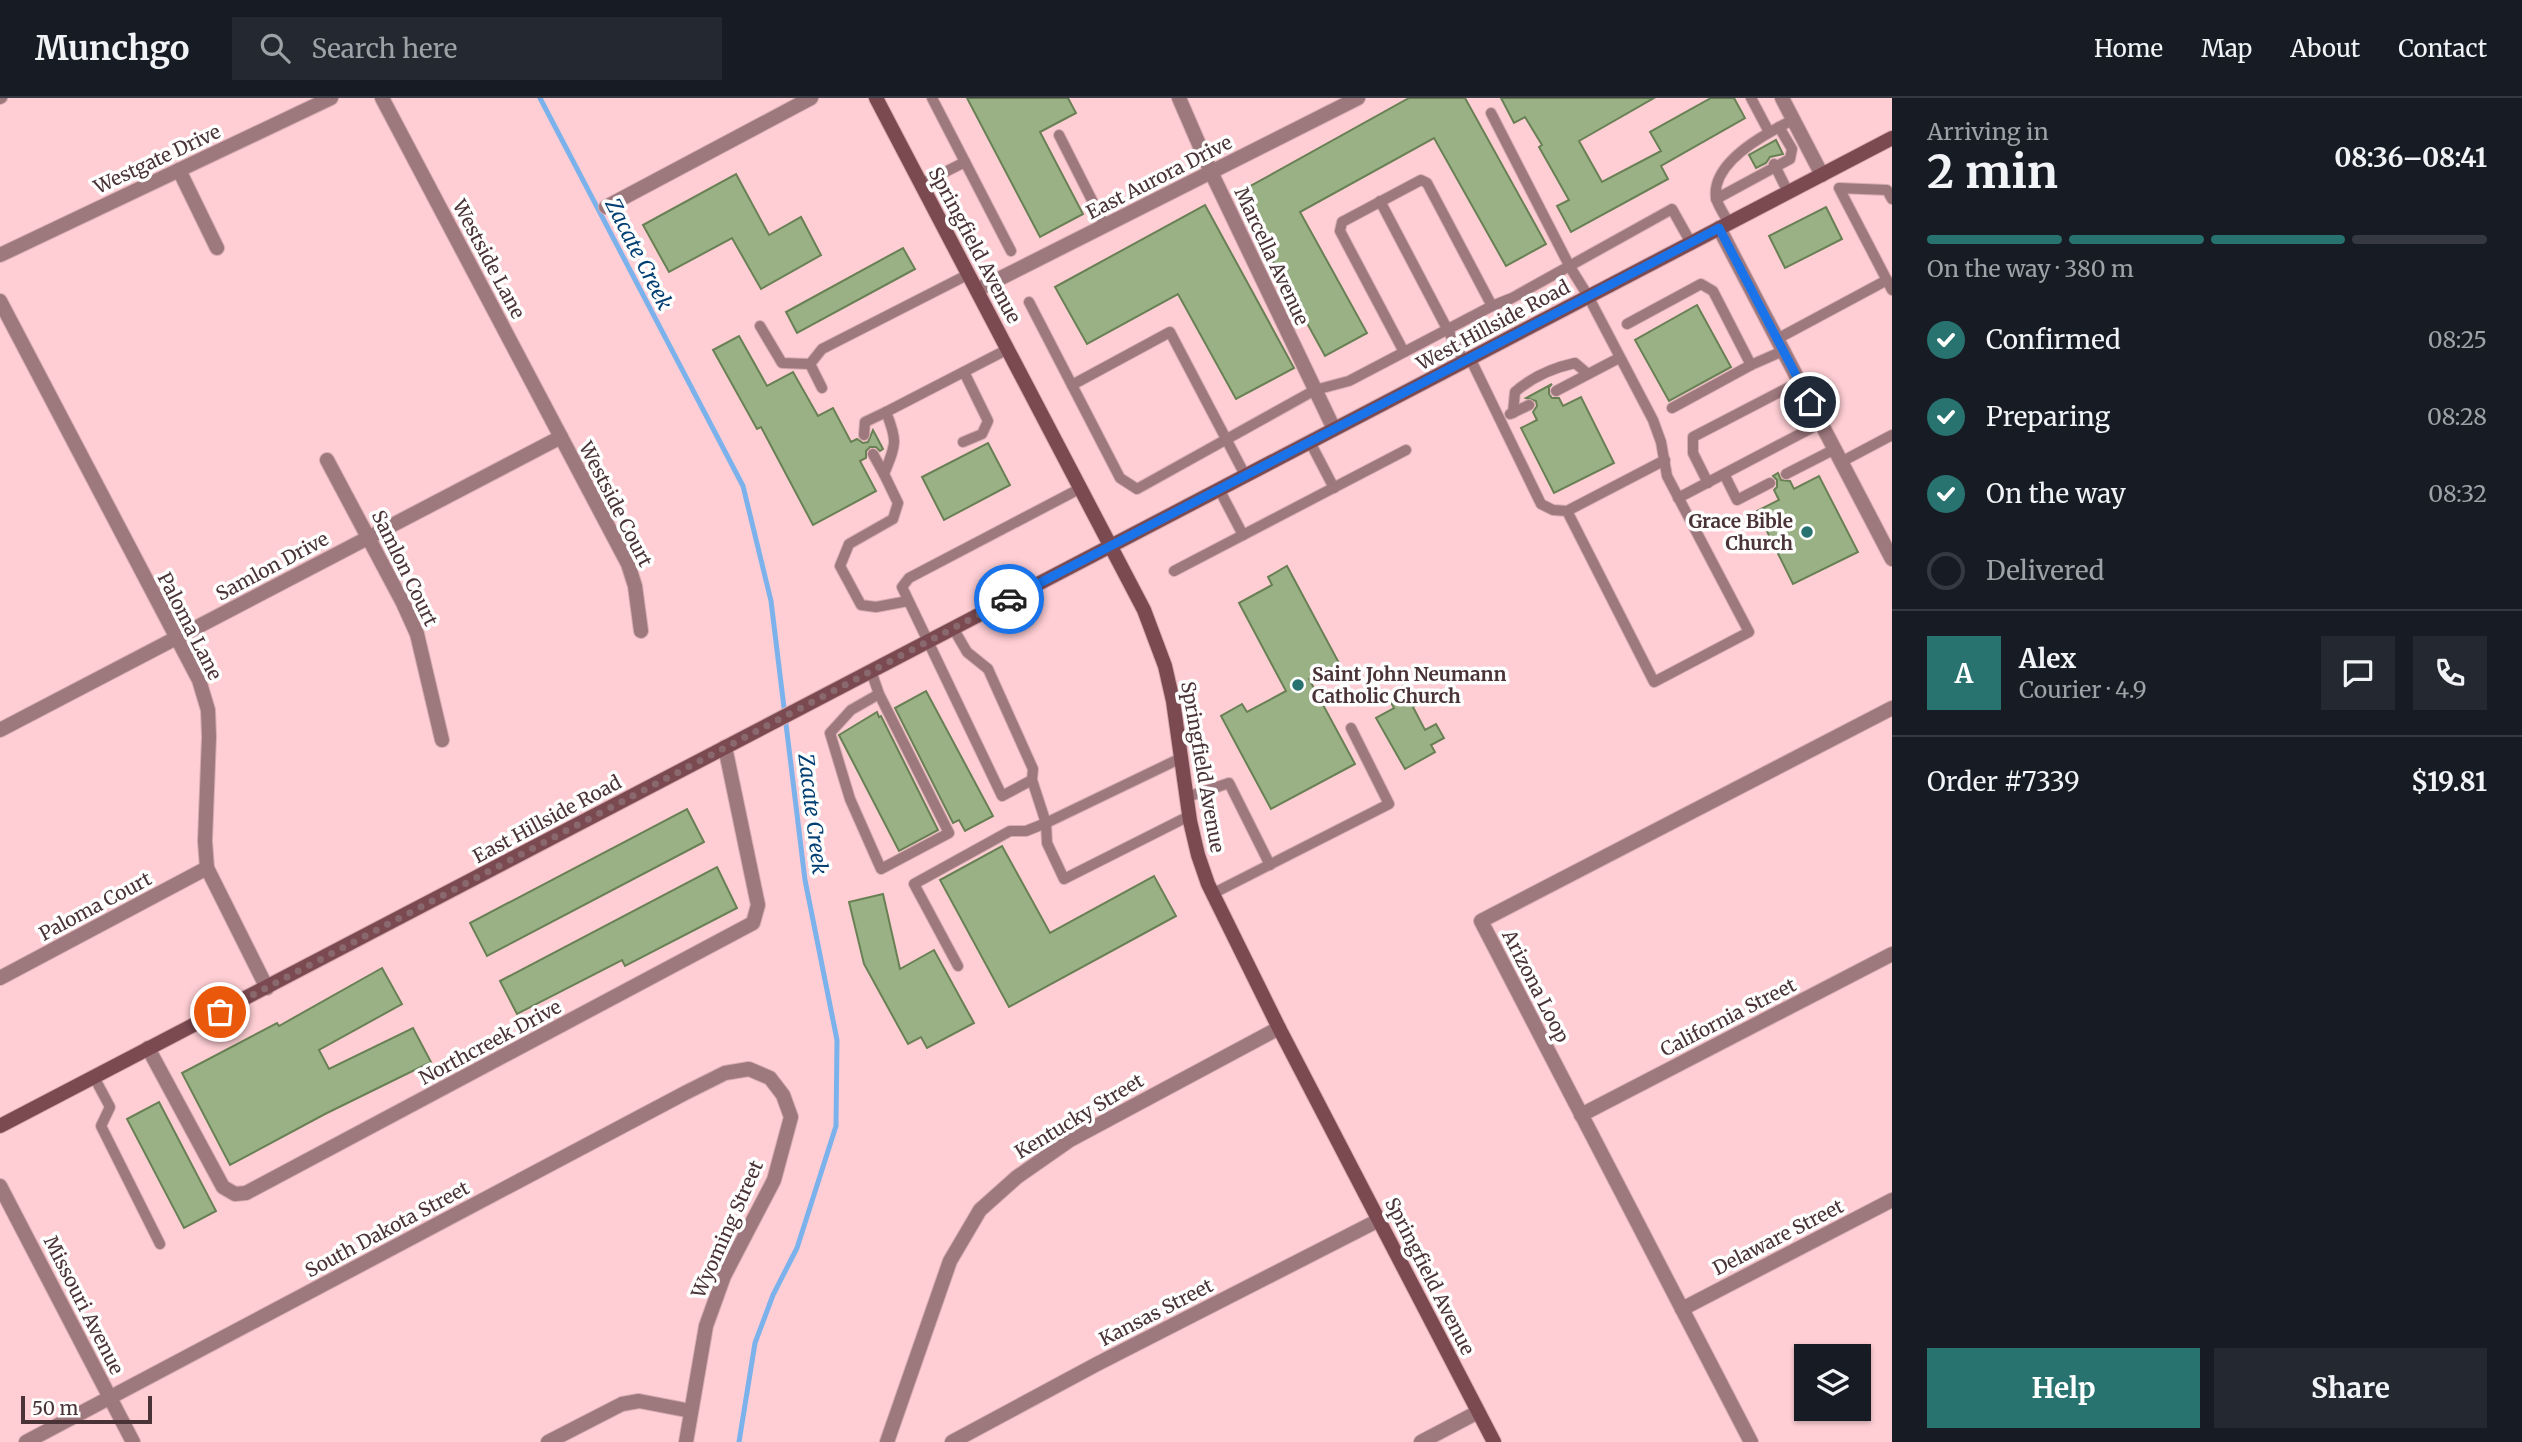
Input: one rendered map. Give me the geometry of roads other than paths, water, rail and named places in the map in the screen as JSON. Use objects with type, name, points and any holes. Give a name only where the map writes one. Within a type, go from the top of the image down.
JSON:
[{"type":"street","name":"Westgate Drive","points":[[0,255],[331,98]]},
{"type":"street","name":"Westside Lane","points":[[383,98],[561,437]]},
{"type":"street","points":[[606,208],[811,98]]},
{"type":"street","name":"Springfield Avenue","points":[[876,98],[1111,545],[1154,634],[1173,702],[1189,816],[1198,855],[1213,894],[1279,1028],[1494,1442]]},
{"type":"street","name":"Marcella Avenue","points":[[1179,98],[1211,172],[1334,429]]},
{"type":"street","name":"East Aurora Drive","points":[[977,290],[1358,98]]},
{"type":"street","points":[[1782,98],[1822,175]]},
{"type":"street","name":"West Hillside Road","points":[[1111,545],[1892,138]]},
{"type":"street","points":[[179,170],[217,248]]},
{"type":"street","points":[[1724,226],[1780,345],[1892,559]]},
{"type":"street","name":"Paloma Lane","points":[[0,301],[199,680],[208,710],[205,841],[207,868],[267,988]]},
{"type":"street","name":"Samlon Drive","points":[[0,730],[561,437]]},
{"type":"street","name":"Westside Court","points":[[561,437],[628,564],[635,586],[641,631]]},
{"type":"street","name":"Samlon Court","points":[[327,460],[417,634],[442,740]]},
{"type":"street","name":"East Hillside Road","points":[[0,1126],[1111,545]]},
{"type":"street","name":"Arizona Loop","points":[[1751,1442],[1480,921],[1892,708]]},
{"type":"street","name":"Northcreek Drive","points":[[148,1048],[223,1187],[235,1194],[246,1193],[753,923],[758,905],[724,747]]},
{"type":"street","name":"Paloma Court","points":[[0,978],[207,868]]},
{"type":"street","name":"California Street","points":[[1581,1115],[1892,954]]},
{"type":"street","name":"Kentucky Street","points":[[887,1442],[950,1261],[980,1210],[1017,1177],[1070,1140],[1279,1028]]},
{"type":"street","name":"South Dakota Street","points":[[26,1442],[684,1093],[725,1073],[749,1069],[770,1078]]},
{"type":"street","name":"Wyoming Street","points":[[686,1442],[706,1326],[724,1276],[774,1180],[791,1117],[783,1095],[770,1078]]},
{"type":"street","name":"Missouri Avenue","points":[[0,1186],[133,1442]]},
{"type":"street","name":"Delaware Street","points":[[1682,1309],[1892,1200]]},
{"type":"street","name":"Kansas Street","points":[[952,1442],[1097,1364],[1379,1220]]},
{"type":"street","points":[[548,1442],[622,1404],[639,1401],[691,1411]]},
{"type":"street","points":[[1421,1442],[1478,1412]]},
{"type":"lane","points":[[932,98],[1011,251]]},
{"type":"lane","points":[[1716,199],[1774,164],[1790,159],[1792,149],[1768,136],[1751,98]]},
{"type":"lane","points":[[1491,113],[1653,420],[1667,476],[1749,632],[1654,682],[1567,511]]},
{"type":"lane","points":[[1724,226],[1716,199],[1718,178],[1735,157],[1793,120]]},
{"type":"lane","points":[[1059,135],[1104,226]]},
{"type":"lane","points":[[921,184],[965,162]]},
{"type":"lane","points":[[1774,164],[1788,192]]},
{"type":"lane","points":[[1672,408],[1889,285],[1839,187],[1822,175]]},
{"type":"lane","points":[[1404,352],[1340,231],[1342,222],[1380,201],[1421,180],[1427,183],[1492,306]]},
{"type":"lane","points":[[1839,187],[1887,190],[1892,199]]},
{"type":"lane","points":[[1380,201],[1500,419],[1541,504],[1553,510],[1567,511],[1665,460]]},
{"type":"lane","points":[[1029,302],[1120,478],[1137,489],[1315,390],[1349,381],[1448,328],[1512,298],[1672,209],[1691,243]]},
{"type":"lane","points":[[810,364],[822,349],[969,274]]},
{"type":"lane","points":[[1627,324],[1700,284],[1713,292],[1751,365]]},
{"type":"lane","points":[[760,326],[782,363],[810,364]]},
{"type":"lane","points":[[1072,385],[1170,332],[1245,475]]},
{"type":"lane","points":[[864,435],[865,422],[1008,348]]},
{"type":"lane","points":[[1556,391],[1619,358]]},
{"type":"lane","points":[[1513,413],[1515,392],[1526,383],[1555,368],[1575,363],[1588,374]]},
{"type":"lane","points":[[810,364],[822,388]]},
{"type":"lane","points":[[963,442],[982,434],[988,421],[964,372]]},
{"type":"lane","points":[[1708,483],[1693,453],[1693,437],[1799,382]]},
{"type":"lane","points":[[1500,419],[1529,405]]},
{"type":"lane","points":[[884,474],[894,449],[895,435],[886,412]]},
{"type":"lane","points":[[1678,498],[1821,423]]},
{"type":"lane","points":[[1786,474],[1892,435]]},
{"type":"lane","points":[[1310,442],[1334,488]]},
{"type":"lane","points":[[1174,571],[1406,450]]},
{"type":"lane","points":[[873,454],[898,503],[893,519],[849,544],[840,566],[861,605],[876,607],[908,601]]},
{"type":"lane","points":[[1724,474],[1737,500],[1770,482]]},
{"type":"lane","points":[[1032,780],[1002,796],[902,587],[909,578],[1081,488]]},
{"type":"lane","points":[[1219,489],[1243,535]]},
{"type":"lane","points":[[953,628],[967,652],[988,668],[1033,769],[1032,780],[1046,823],[1047,843],[1064,879],[1189,816]]},
{"type":"lane","points":[[871,671],[879,694],[949,833],[881,869],[850,799],[830,733],[851,710],[879,694]]},
{"type":"lane","points":[[1213,894],[1390,804],[1351,728]]},
{"type":"lane","points":[[958,967],[914,884],[1010,831],[1026,831],[1046,823],[1181,758]]},
{"type":"lane","points":[[1187,797],[1229,783],[1270,865]]},
{"type":"lane","points":[[94,1077],[110,1107],[101,1126],[160,1244]]},
{"type":"waterway","name":"Zacate Creek","points":[[540,98],[743,486],[771,601],[805,880],[837,1040],[836,1126],[797,1248],[773,1295],[755,1343],[739,1442]]},
{"type":"place","name":"Grace Bible Church","points":[[1807,532]]},
{"type":"place","name":"Saint John Neumann Catholic Church","points":[[1298,685]]}]
